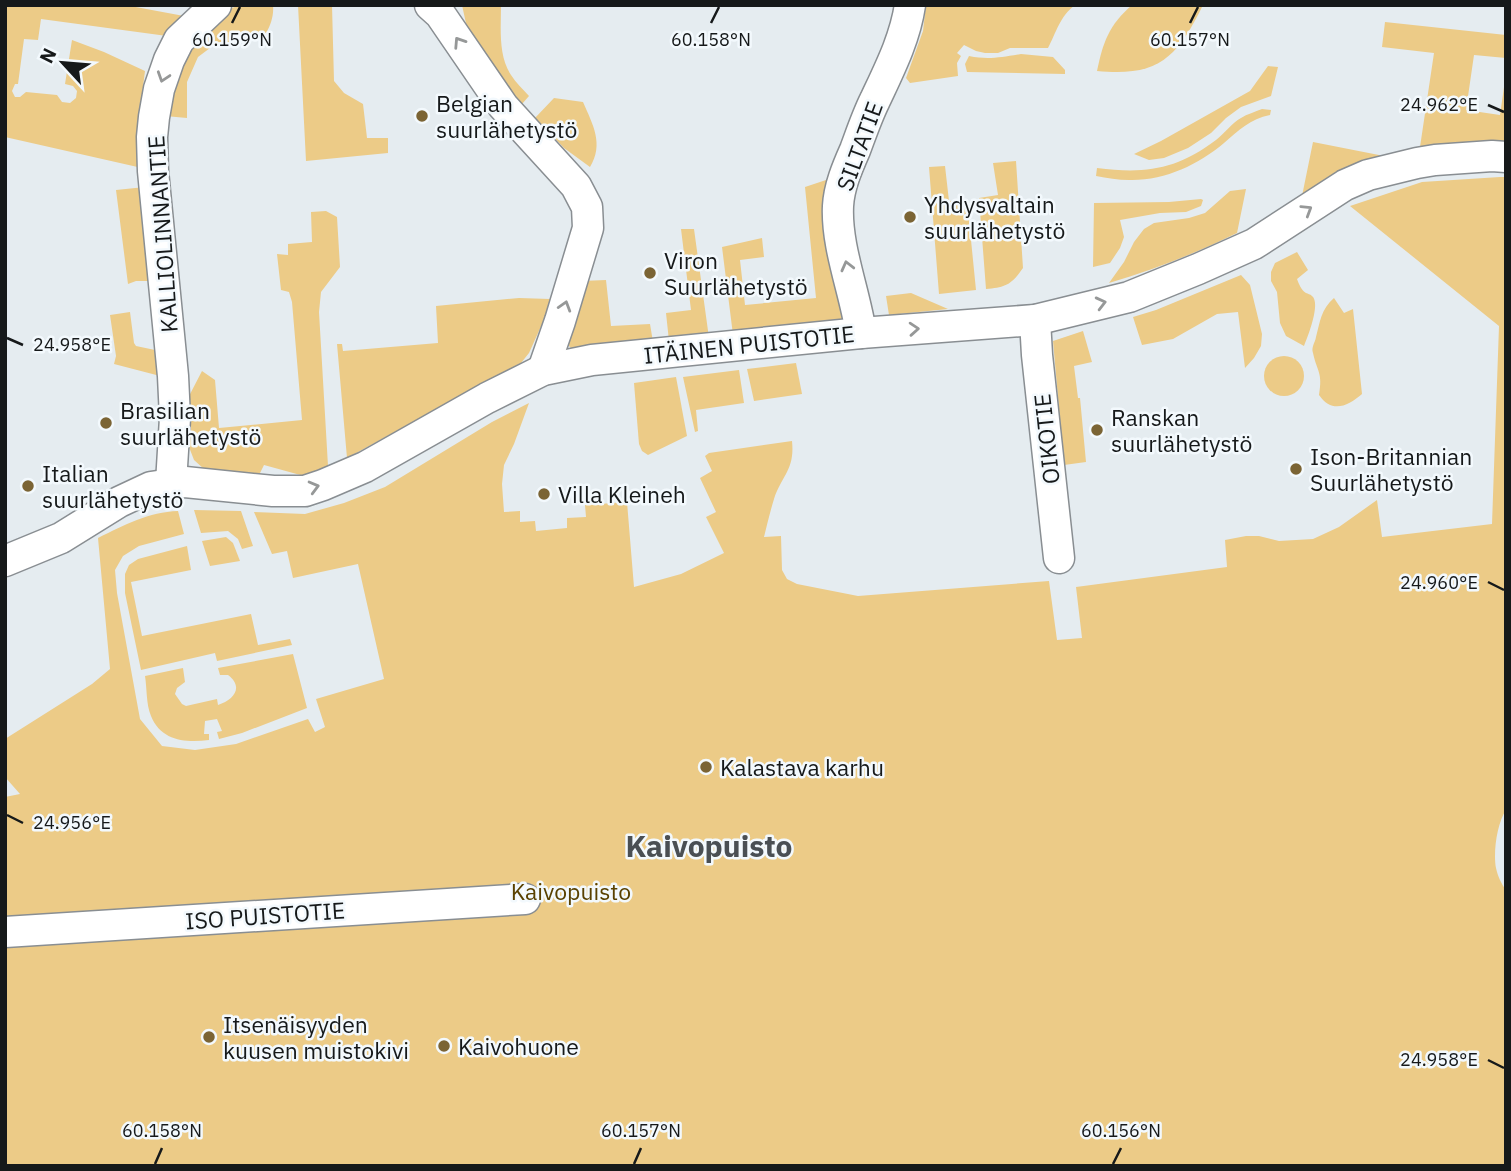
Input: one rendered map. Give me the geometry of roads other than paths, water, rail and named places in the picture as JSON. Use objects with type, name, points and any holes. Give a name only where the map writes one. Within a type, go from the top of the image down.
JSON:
[{"type":"street","name":"KALLIOLINNANTIE","points":[[171,483],[175,418],[173,376],[152,137],[159,89],[169,60],[179,40],[216,5]]},
{"type":"street","points":[[429,5],[440,14],[503,106],[576,186],[587,207],[588,228],[543,370]]},
{"type":"street","name":"SILTATIE","points":[[861,333],[839,235],[838,205],[843,179],[896,54],[908,22],[910,5]]},
{"type":"street","name":"ITÄINEN PUISTOTIE","points":[[5,561],[61,538],[119,502],[151,487],[185,482],[273,491],[305,491],[323,485],[365,467],[487,397],[543,370],[592,360],[861,333],[1035,320],[1129,296],[1198,269],[1254,244],[1345,185],[1368,175],[1435,160],[1506,157]]},
{"type":"street","name":"OIKOTIE","points":[[1035,320],[1059,558]]},
{"type":"street","name":"ISO PUISTOTIE","points":[[5,932],[525,899]]},
{"type":"place","name":"Belgian suurlähetystö","points":[[422,116]]},
{"type":"place","name":"Yhdysvaltain suurlähetystö","points":[[910,217]]},
{"type":"place","name":"Viron Suurlähetystö","points":[[650,273]]},
{"type":"place","name":"Brasilian suurlähetystö","points":[[106,423]]},
{"type":"place","name":"Ranskan suurlähetystö","points":[[1097,430]]},
{"type":"place","name":"Ison-Britannian Suurlähetystö","points":[[1296,469]]},
{"type":"place","name":"Italian suurlähetystö","points":[[28,486]]},
{"type":"place","name":"Villa Kleineh","points":[[544,494]]},
{"type":"place","name":"Kalastava karhu","points":[[706,767]]},
{"type":"place","name":"Itsenäisyyden kuusen muistokivi","points":[[209,1037]]},
{"type":"place","name":"Kaivohuone","points":[[444,1046]]},
{"type":"district","name":"Kaivopuisto","points":[[709,845]]}]
